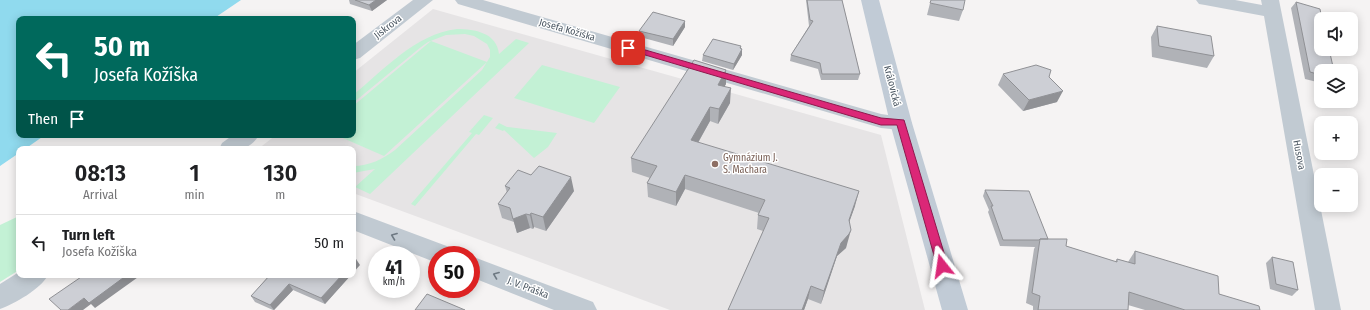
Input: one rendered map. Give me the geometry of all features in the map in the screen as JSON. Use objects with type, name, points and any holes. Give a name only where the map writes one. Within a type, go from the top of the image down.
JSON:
[{"type":"main road","name":"Královická","points":[[870,0],[901,123],[955,310]]},
{"type":"street","name":"Jiskrova","points":[[356,52],[424,0]]},
{"type":"street","name":"Josefa Kožíška","points":[[464,0],[881,122],[901,123]]},
{"type":"street","points":[[1205,0],[1271,6]]},
{"type":"street","name":"Husova","points":[[1271,6],[1328,310]]},
{"type":"street","points":[[234,146],[244,138]]},
{"type":"street","points":[[356,221],[428,249]]},
{"type":"street","name":"J. V. Práška","points":[[480,270],[584,310]]},
{"type":"street","points":[[0,298],[31,278]]},
{"type":"shaded area","name":"Gymnázium J. S. Machara","points":[[433,9],[881,135],[925,310],[670,310],[356,194],[356,146],[262,146],[272,138],[356,138],[356,71]]},
{"type":"green space","points":[[457,29],[478,31],[490,37],[494,41],[499,54],[516,39],[529,43],[370,194],[356,187],[375,169],[356,172],[356,166],[365,165],[376,161],[395,150],[482,70],[490,57],[490,50],[487,44],[474,36],[465,34],[446,35],[428,42],[421,47],[356,101],[356,92],[388,64],[414,45],[442,32]]},
{"type":"green space","points":[[431,41],[487,62],[384,156],[343,138],[356,138],[356,104]]},
{"type":"green space","points":[[542,65],[620,87],[594,123],[514,98]]},
{"type":"green space","points":[[484,115],[493,118],[479,135],[476,134],[415,206],[411,204],[472,133],[469,132]]},
{"type":"green space","points":[[499,123],[507,127],[557,133],[548,147],[534,158],[504,130],[495,128]]},
{"type":"green space","points":[[16,217],[16,272],[0,282],[0,225]]},
{"type":"water","points":[[0,0],[241,0],[217,16],[16,16],[16,138],[41,138],[29,146],[16,146],[16,155],[0,166]]},
{"type":"building","points":[[355,0],[376,0],[369,5]]},
{"type":"building","points":[[807,0],[842,0],[860,74],[822,74],[820,63],[791,55],[813,21],[810,20]]},
{"type":"building","points":[[931,0],[965,0],[963,10],[930,3]]},
{"type":"building","points":[[1296,2],[1320,9],[1321,12],[1314,12],[1314,56],[1331,56],[1332,64],[1314,64],[1314,73],[1310,72]]},
{"type":"building","points":[[653,12],[685,21],[673,39],[639,31]]},
{"type":"building","points":[[1157,26],[1211,36],[1214,56],[1159,46]]},
{"type":"building","points":[[713,39],[741,46],[740,48],[742,49],[734,64],[703,55]]},
{"type":"building","points":[[694,60],[726,70],[718,85],[731,88],[719,109],[710,107],[691,140],[859,191],[849,220],[851,230],[841,243],[824,291],[811,286],[802,310],[728,310],[769,218],[758,215],[765,200],[685,175],[676,192],[647,183],[657,166],[631,158]]},
{"type":"building","points":[[1036,65],[1051,70],[1049,77],[1063,91],[1029,100],[1003,74]]},
{"type":"building","points":[[539,166],[571,177],[543,217],[531,213],[530,215],[526,214],[513,219],[510,208],[498,204],[510,188],[505,186],[518,170],[531,175]]},
{"type":"building","points":[[985,190],[1029,191],[1048,239],[1003,240],[991,206],[993,206]]},
{"type":"building","points":[[1040,239],[1067,239],[1066,246],[1117,262],[1117,259],[1135,264],[1135,251],[1218,276],[1219,294],[1259,306],[1260,310],[1185,310],[1129,292],[1128,310],[1038,310],[1040,296],[1032,293]]},
{"type":"building","points":[[1272,257],[1293,262],[1298,290],[1276,284]]},
{"type":"building","points":[[80,278],[123,278],[89,303],[84,298],[68,310],[61,310],[49,299]]},
{"type":"building","points":[[267,278],[339,278],[321,298],[289,284],[270,305],[251,296]]},
{"type":"building","points":[[427,294],[428,298],[436,298],[465,310],[415,310]]},
{"type":"place","name":"Gymnázium J. S. Machara","points":[[715,164]]},
{"type":"route","points":[[628,48],[881,122],[901,123],[942,266]]}]
